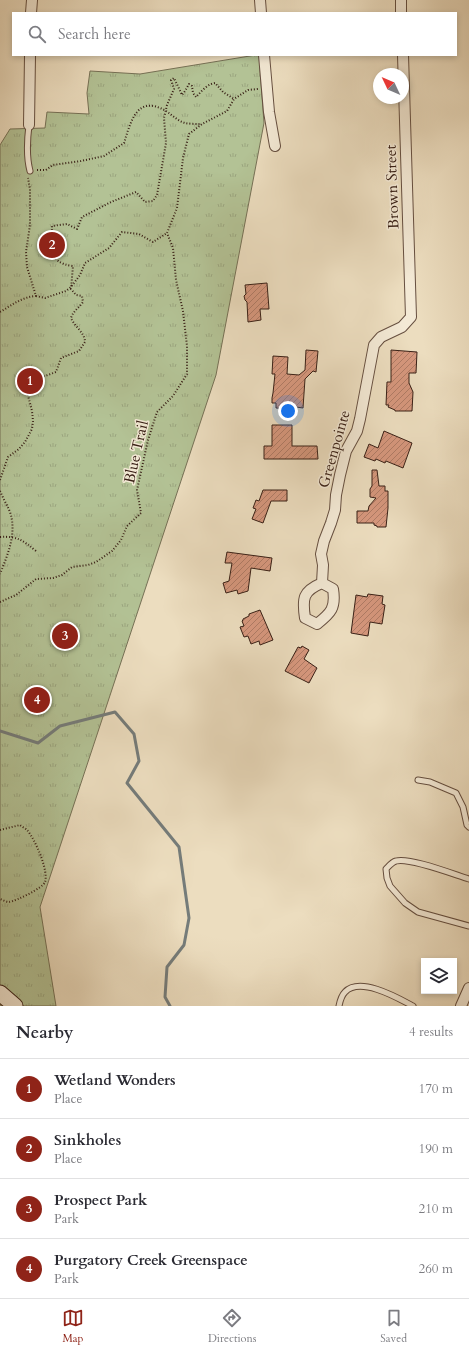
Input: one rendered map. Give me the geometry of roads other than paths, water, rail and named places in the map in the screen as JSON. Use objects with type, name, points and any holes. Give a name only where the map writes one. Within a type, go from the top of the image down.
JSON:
[{"type":"main road","points":[[0,993],[15,1006]]},
{"type":"street","points":[[31,12],[32,0]]},
{"type":"street","points":[[260,0],[261,12]]},
{"type":"street","points":[[401,0],[401,12]]},
{"type":"street","points":[[29,125],[30,56]]},
{"type":"street","points":[[264,56],[269,112],[275,146]]},
{"type":"street","name":"Brown Street","points":[[403,56],[411,317]]},
{"type":"street","name":"Greenpointe","points":[[322,583],[323,565],[321,554],[335,510],[338,482],[346,451],[359,425],[374,346],[381,337],[402,327],[411,317]]},
{"type":"street","points":[[461,1006],[469,988]]},
{"type":"lane","points":[[29,125],[26,145],[30,171]]},
{"type":"lane","points":[[418,780],[430,782],[456,793],[463,807],[467,825],[469,827]]},
{"type":"lane","points":[[469,879],[411,861],[393,861],[386,869],[390,886],[405,903],[418,912],[469,926]]},
{"type":"lane","points":[[339,1006],[341,998],[346,990],[357,986],[366,986],[381,990],[413,1006]]},
{"type":"waterway","points":[[0,731],[38,743],[60,726],[115,712],[134,734],[139,761],[127,783],[179,847],[189,918],[184,945],[167,967],[165,997],[170,1006]]},
{"type":"place","name":"Sinkholes","points":[[52,245]]},
{"type":"place","name":"Wetland Wonders","points":[[30,381]]},
{"type":"place","name":"Prospect Park","points":[[65,636]]},
{"type":"place","name":"Purgatory Creek Greenspace","points":[[37,700]]}]
